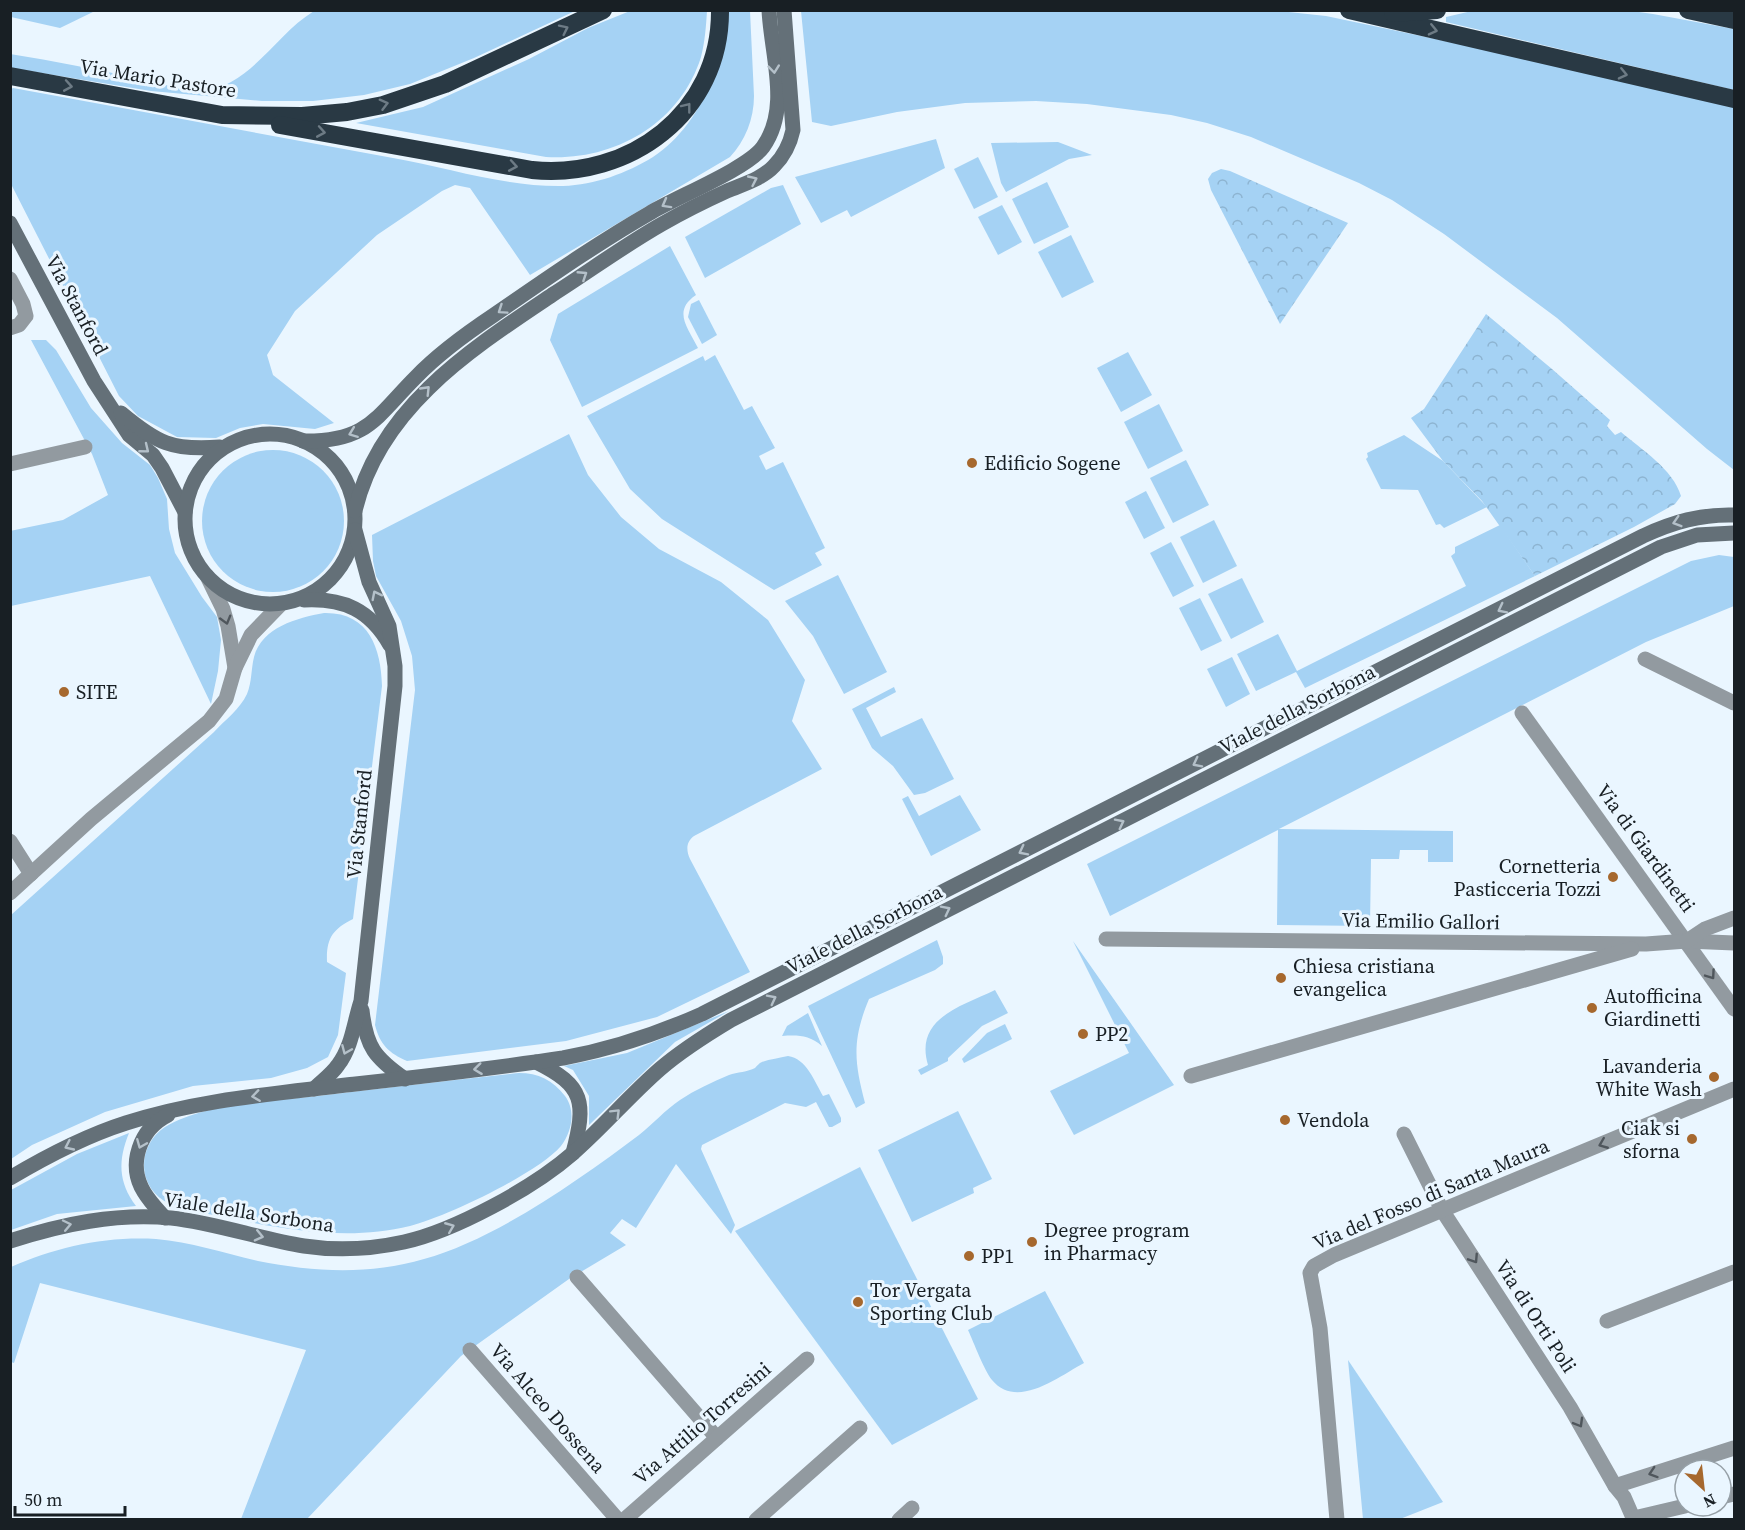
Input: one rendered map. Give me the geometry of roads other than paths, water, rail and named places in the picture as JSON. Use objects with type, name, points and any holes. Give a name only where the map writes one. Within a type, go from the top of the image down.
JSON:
[{"type":"highway","name":"Via Mario Pastore","points":[[10,77],[222,115],[316,115],[383,105],[414,96],[466,76],[603,10]]},
{"type":"highway","points":[[222,115],[532,170],[567,171],[599,166],[627,156],[645,146],[674,123],[688,106],[705,78],[715,55],[720,10]]},
{"type":"highway","points":[[1352,11],[1410,13],[1437,10]]},
{"type":"highway","points":[[1688,10],[1734,20]]},
{"type":"highway","points":[[1352,11],[1734,99]]},
{"type":"street","points":[[303,441],[338,438],[365,428],[382,414],[416,376],[486,320],[648,214],[733,170],[755,156],[763,148],[773,130],[778,107],[769,10]]},
{"type":"street","points":[[207,576],[224,591],[243,602],[265,605],[301,600],[320,588],[338,571],[350,549],[355,530],[355,511],[363,482],[385,442],[428,388],[464,356],[513,321],[642,236],[704,202],[763,175],[777,163],[789,144],[793,130],[784,10]]},
{"type":"street","name":"Via Stanford","points":[[10,223],[86,367],[129,435],[153,455],[162,468],[185,512]]},
{"type":"street","points":[[10,279],[23,304],[26,316],[19,325],[10,328]]},
{"type":"street","name":"Via Stanford","points":[[109,404],[149,436],[164,443],[193,448],[220,447]]},
{"type":"street","points":[[235,669],[223,609],[192,547],[185,512],[194,480],[206,462],[220,447],[243,437],[274,435],[303,441],[319,449],[335,467],[355,511]]},
{"type":"street","points":[[10,464],[85,447]]},
{"type":"street","name":"Viale della Sorbona","points":[[10,1178],[46,1156],[85,1138],[135,1120],[184,1107],[536,1062],[618,1046],[650,1036],[702,1014],[1643,536],[1682,520],[1709,515],[1734,515]]},
{"type":"street","name":"Via Stanford","points":[[314,1089],[333,1072],[343,1058],[349,1046],[361,1001],[395,694],[395,666],[389,626],[369,582],[355,530]]},
{"type":"street","name":"Viale della Sorbona","points":[[10,1241],[46,1229],[84,1221],[116,1217],[165,1218],[222,1227],[305,1246],[352,1248],[413,1240],[457,1224],[551,1171],[673,1058],[707,1034],[1661,547],[1697,535],[1734,533]]},
{"type":"street","name":"Via Stanford","points":[[301,600],[337,601],[354,607],[373,621],[393,651]]},
{"type":"street","points":[[10,893],[91,819],[209,722],[226,699],[235,669],[251,635],[281,604]]},
{"type":"street","points":[[1645,659],[1734,703]]},
{"type":"street","name":"Via di Giardinetti","points":[[1522,713],[1734,1009]]},
{"type":"street","points":[[10,841],[31,874]]},
{"type":"street","points":[[1687,941],[1705,929],[1734,918]]},
{"type":"street","name":"Via Emilio Gallori","points":[[1106,939],[1734,943]]},
{"type":"street","points":[[1191,1076],[1499,989],[1646,944]]},
{"type":"street","name":"Via Stanford","points":[[361,1001],[365,1034],[370,1045],[378,1057],[405,1078]]},
{"type":"street","points":[[536,1062],[564,1078],[577,1095],[581,1121],[573,1153]]},
{"type":"street","name":"Via del Fosso di Santa Maura","points":[[1337,1520],[1320,1328],[1310,1273],[1314,1266],[1334,1255],[1734,1089]]},
{"type":"street","points":[[165,1218],[148,1198],[140,1184],[138,1149],[148,1129],[162,1118],[184,1107]]},
{"type":"street","name":"Via di Orti Poli","points":[[1404,1134],[1442,1210],[1570,1407],[1615,1486],[1624,1497],[1634,1519]]},
{"type":"street","points":[[1607,1321],[1734,1272]]},
{"type":"street","points":[[577,1277],[717,1438]]},
{"type":"street","name":"Via Alceo Dossena","points":[[470,1350],[618,1520]]},
{"type":"street","name":"Via Attilio Torresini","points":[[624,1520],[807,1359]]},
{"type":"street","points":[[756,1520],[860,1428]]},
{"type":"street","points":[[1615,1486],[1734,1448]]},
{"type":"street","points":[[899,1520],[912,1508]]},
{"type":"street","points":[[1634,1519],[1673,1509]]},
{"type":"place","name":"Edificio Sogene","points":[[972,463]]},
{"type":"place","name":"SITE","points":[[64,692]]},
{"type":"place","name":"Cornetteria Pasticceria Tozzi","points":[[1613,877]]},
{"type":"place","name":"Chiesa cristiana evangelica","points":[[1281,978]]},
{"type":"place","name":"Autofficina Giardinetti","points":[[1592,1008]]},
{"type":"place","name":"PP2","points":[[1083,1034]]},
{"type":"place","name":"Lavanderia White Wash","points":[[1714,1077]]},
{"type":"place","name":"Vendola","points":[[1285,1120]]},
{"type":"place","name":"Ciak si sforna","points":[[1692,1139]]},
{"type":"place","name":"Degree program in Pharmacy","points":[[1032,1242]]},
{"type":"place","name":"PP1","points":[[969,1256]]},
{"type":"place","name":"Tor Vergata Sporting Club","points":[[858,1302]]}]
